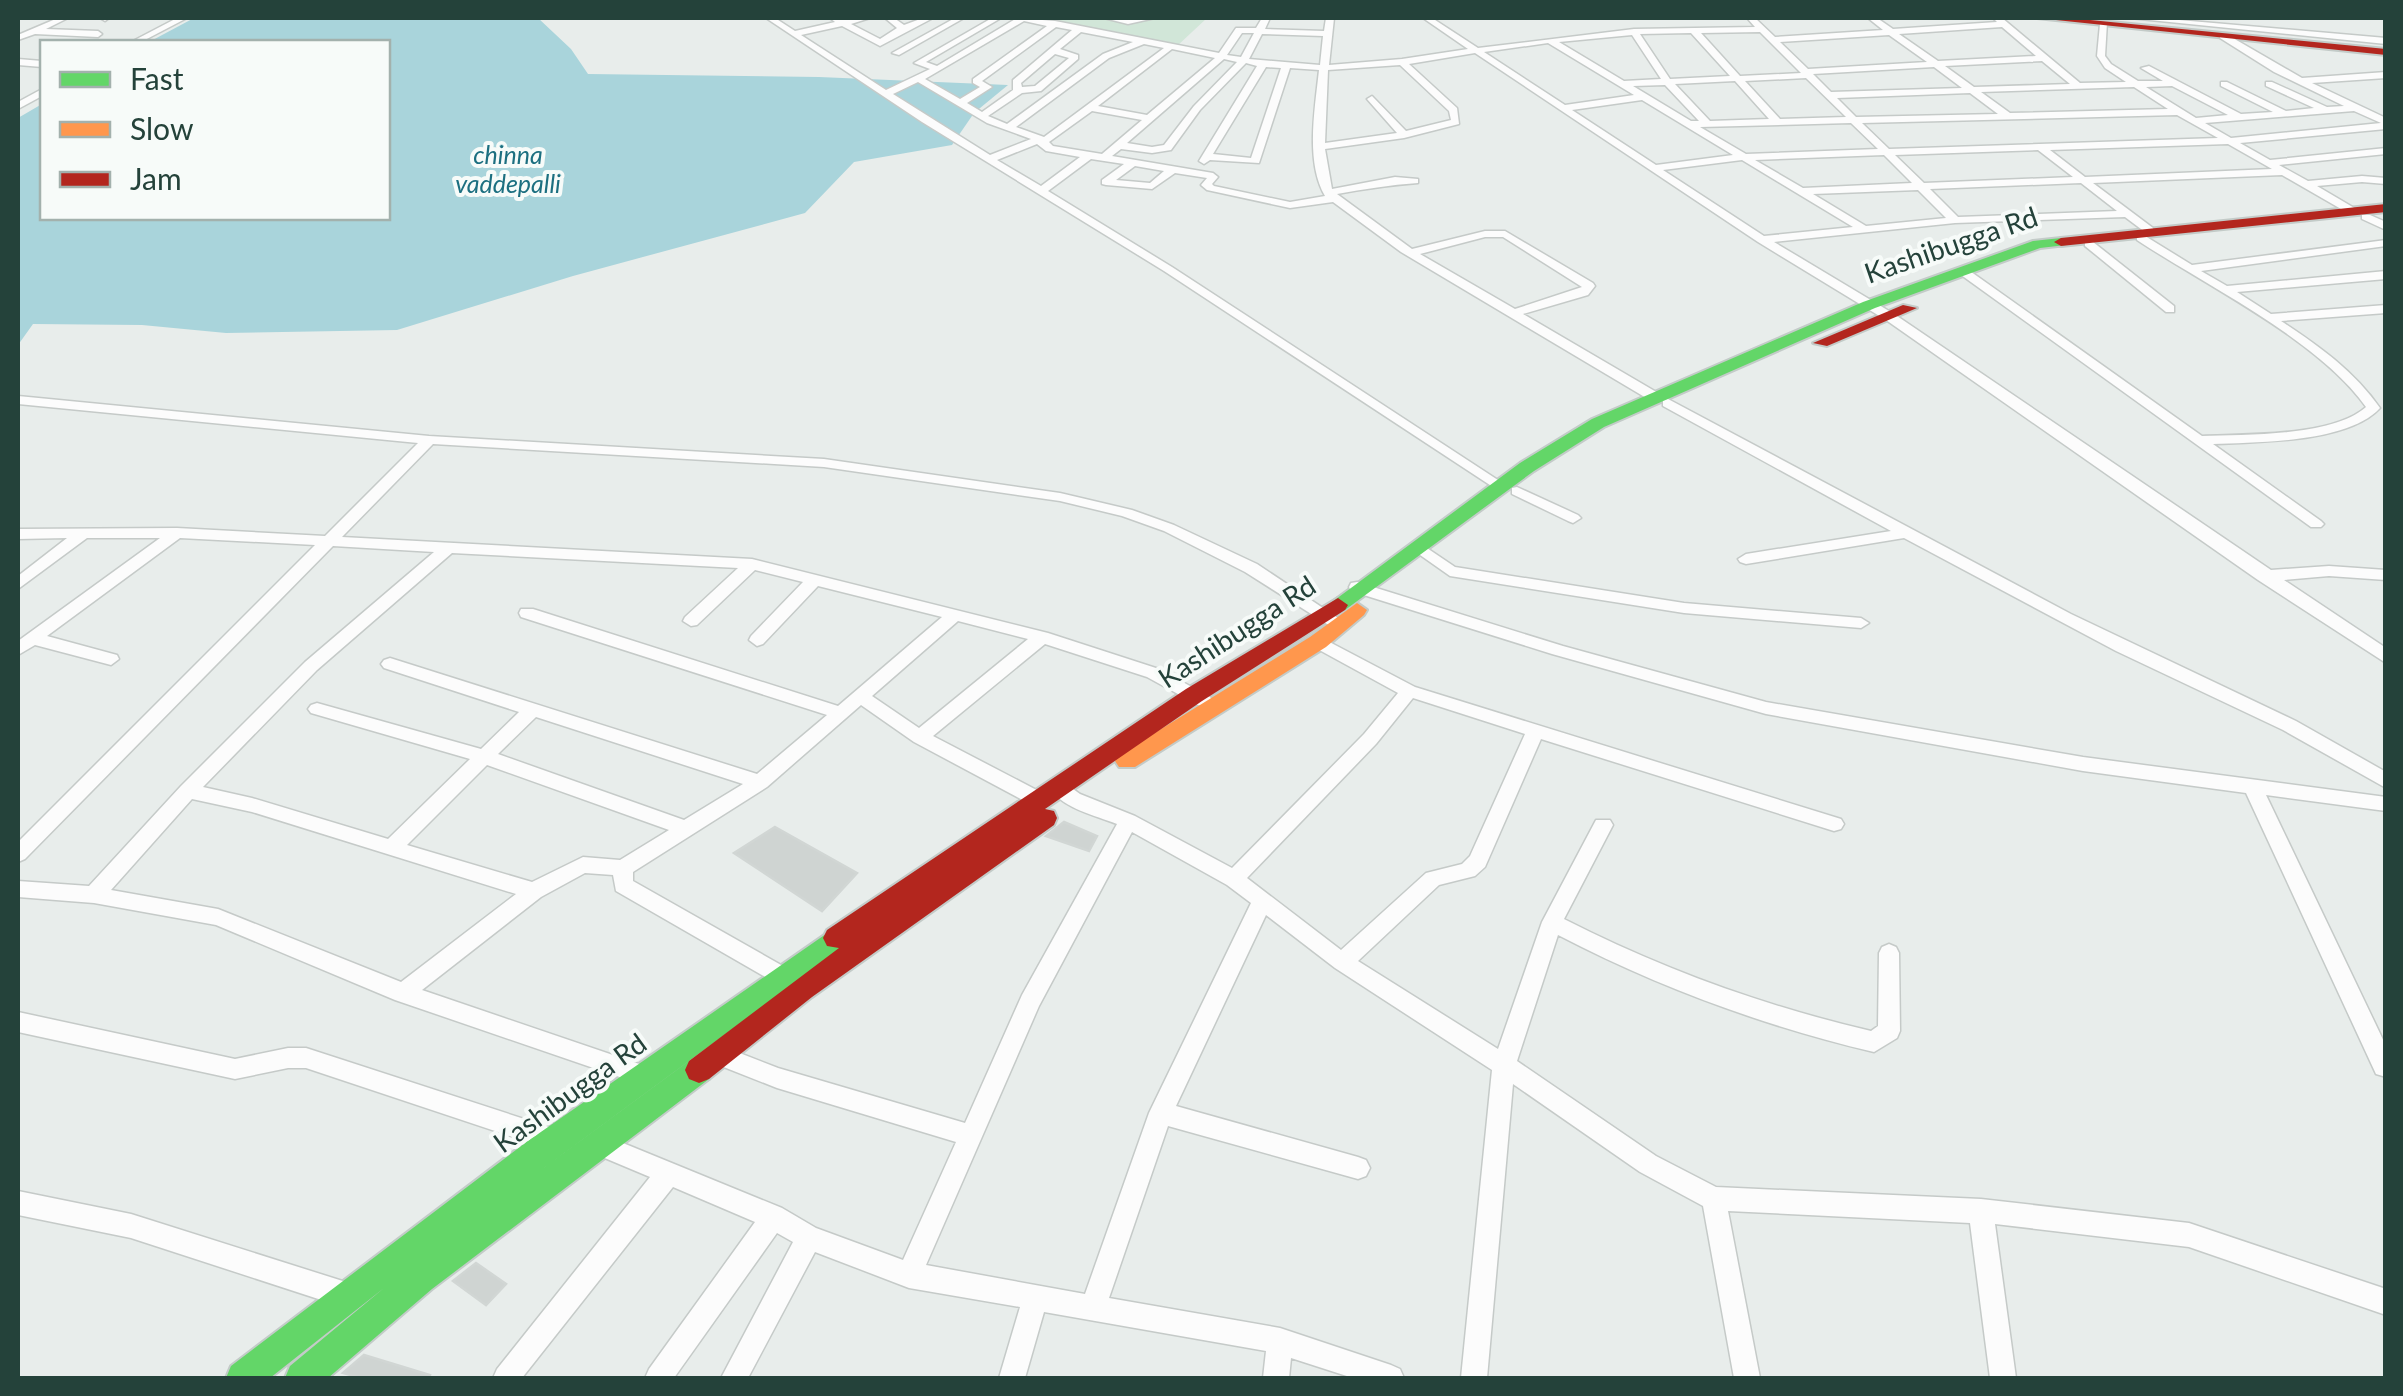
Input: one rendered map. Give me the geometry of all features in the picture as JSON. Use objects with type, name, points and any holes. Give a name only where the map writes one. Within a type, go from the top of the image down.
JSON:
[{"type":"main road","points":[[2042,18],[2386,52]]},
{"type":"main road","name":"Kashibugga Rd","points":[[302,1378],[370,1319],[720,1055],[793,983],[915,882],[1058,796],[1332,619],[1598,423],[1890,317],[1968,276],[2054,240],[2375,216]]},
{"type":"main road","name":"Kashibugga Rd","points":[[1660,400],[1868,305],[2044,250],[2145,234]]},
{"type":"main road","name":"Kashibugga Rd","points":[[1204,701],[1318,642],[1332,619]]},
{"type":"main road","name":"Kashibugga Rd","points":[[243,1378],[347,1294],[553,1140],[646,1075],[793,983]]},
{"type":"street","points":[[18,38],[64,18]]},
{"type":"street","points":[[140,40],[183,18]]},
{"type":"street","points":[[770,18],[1508,489],[1574,518]]},
{"type":"street","points":[[792,34],[838,20],[866,18]]},
{"type":"street","points":[[888,18],[903,28]]},
{"type":"street","points":[[838,20],[876,43],[929,18]]},
{"type":"street","points":[[896,53],[960,18]]},
{"type":"street","points":[[938,69],[919,63],[998,18]]},
{"type":"street","points":[[888,93],[938,69],[1022,18],[1263,64],[1324,68],[1402,62],[1634,32],[1763,29]]},
{"type":"street","points":[[1108,18],[1128,22],[1151,18]]},
{"type":"street","points":[[1008,128],[1106,56],[1143,42],[1166,18]]},
{"type":"street","points":[[1118,146],[1167,148],[1197,108],[1244,60],[1266,18]]},
{"type":"street","points":[[1330,18],[1322,146],[1323,182],[1331,196],[1410,253],[1660,400],[2198,686],[2308,734],[2386,782]]},
{"type":"street","points":[[1427,18],[1762,240],[1890,317],[2386,657]]},
{"type":"street","points":[[1690,18],[1778,122]]},
{"type":"street","points":[[1751,18],[1955,220]]},
{"type":"street","points":[[1872,18],[2009,117]]},
{"type":"street","points":[[2134,18],[2386,41]]},
{"type":"street","points":[[1773,40],[2000,21],[2080,87]]},
{"type":"street","points":[[961,103],[987,88],[976,81],[1056,24]]},
{"type":"street","points":[[2104,24],[2102,59],[2136,85],[2228,141],[2375,216]]},
{"type":"street","points":[[1019,90],[1016,82],[1078,29]]},
{"type":"street","points":[[1105,157],[1221,57],[1234,42],[1237,30],[1328,34]]},
{"type":"street","points":[[33,31],[98,34]]},
{"type":"street","points":[[1634,32],[1666,80],[1707,124]]},
{"type":"street","points":[[2223,36],[2272,67],[2386,124]]},
{"type":"street","points":[[1549,40],[1862,228]]},
{"type":"street","points":[[990,159],[1041,141],[1093,108],[1169,48]]},
{"type":"street","points":[[982,116],[1019,90],[1042,86],[1075,57],[1053,50]]},
{"type":"street","points":[[1622,84],[2043,58]]},
{"type":"street","points":[[1322,146],[1404,135],[1450,125],[1458,118],[1402,62]]},
{"type":"street","points":[[1193,172],[1209,157],[1263,64]]},
{"type":"street","points":[[1209,157],[1255,161],[1286,66]]},
{"type":"street","points":[[2146,68],[2240,118]]},
{"type":"street","points":[[2303,81],[2386,75]]},
{"type":"street","points":[[918,78],[982,116],[1041,141],[1050,149],[1211,176],[1206,185],[1211,188],[1290,205],[1394,180],[1414,181]]},
{"type":"street","points":[[1828,95],[2172,82]]},
{"type":"street","points":[[2224,84],[2284,113]]},
{"type":"street","points":[[2269,84],[2324,110]]},
{"type":"street","points":[[18,106],[40,93]]},
{"type":"street","points":[[1563,108],[1643,97]]},
{"type":"street","points":[[1372,99],[1404,135]]},
{"type":"street","points":[[2194,121],[2355,107]]},
{"type":"street","points":[[1093,108],[1151,119]]},
{"type":"street","points":[[1688,124],[2179,112]]},
{"type":"street","points":[[1970,119],[1982,129]]},
{"type":"street","points":[[1655,168],[1740,157],[2228,141],[2386,124]]},
{"type":"street","points":[[1993,139],[2004,148]]},
{"type":"street","points":[[2041,148],[2126,214],[2187,269],[2268,318],[2330,363],[2369,398],[2371,414],[2340,424],[2285,434],[2202,440]]},
{"type":"street","points":[[2270,163],[2386,150]]},
{"type":"street","points":[[1041,191],[1090,155]]},
{"type":"street","points":[[1134,162],[1106,182],[1152,186],[1174,168]]},
{"type":"street","points":[[1801,191],[2287,172]]},
{"type":"street","points":[[2309,184],[2386,180]]},
{"type":"street","points":[[1762,240],[1955,220],[2126,214]]},
{"type":"street","points":[[1410,253],[1484,234],[1505,234],[1589,286],[1584,292],[1512,314]]},
{"type":"street","points":[[2187,269],[2386,243]]},
{"type":"street","points":[[2089,244],[2170,309]]},
{"type":"street","points":[[2224,290],[2386,275]]},
{"type":"street","points":[[1968,276],[2316,524]]},
{"type":"street","points":[[2268,318],[2386,309]]},
{"type":"street","points":[[2369,398],[2386,397]]},
{"type":"street","points":[[18,400],[429,440],[824,463],[1060,498],[1127,513],[1168,528],[1251,568],[1332,619]]},
{"type":"street","points":[[18,854],[429,440]]},
{"type":"street","points":[[18,584],[85,532]]},
{"type":"street","points":[[25,644],[177,533]]},
{"type":"street","points":[[18,534],[177,533],[752,564],[1042,637],[1153,672],[1204,701]]},
{"type":"street","points":[[1746,559],[1907,533]]},
{"type":"street","points":[[94,895],[188,791],[312,666],[446,550]]},
{"type":"street","points":[[1425,552],[1450,572],[1684,608],[1861,623]]},
{"type":"street","points":[[691,621],[752,564]]},
{"type":"street","points":[[2264,576],[2330,571],[2386,574]]},
{"type":"street","points":[[756,640],[815,579]]},
{"type":"street","points":[[1366,591],[1766,708],[2083,764],[2384,806]]},
{"type":"street","points":[[527,614],[841,713]]},
{"type":"street","points":[[403,993],[534,892],[582,866],[623,868],[760,782],[953,617]]},
{"type":"street","points":[[920,738],[1042,637]]},
{"type":"street","points":[[1318,642],[1409,691],[1834,824]]},
{"type":"street","points":[[25,644],[112,660]]},
{"type":"street","points":[[390,664],[760,782]]},
{"type":"street","points":[[1234,879],[1370,739],[1409,691]]},
{"type":"street","points":[[861,696],[920,738],[1128,821],[1234,879],[1342,962],[1504,1065],[1648,1164],[1714,1200],[1982,1211],[2189,1236],[2386,1302]]},
{"type":"street","points":[[317,709],[483,756],[685,828]]},
{"type":"street","points":[[391,848],[532,710]]},
{"type":"street","points":[[1342,962],[1433,879],[1468,870],[1478,862],[1536,729]]},
{"type":"street","points":[[2252,786],[2384,1067]]},
{"type":"street","points":[[188,791],[252,805],[534,892]]},
{"type":"street","points":[[909,1275],[1030,1002],[1128,821]]},
{"type":"street","points":[[1474,1378],[1504,1065],[1552,922],[1604,825]]},
{"type":"street","points":[[623,868],[623,885],[793,983]]},
{"type":"street","points":[[18,889],[94,895],[218,917],[403,993],[646,1075],[675,1089]]},
{"type":"street","points":[[1093,1308],[1161,1113],[1262,902]]},
{"type":"street","points":[[1552,922],[1602,949],[1757,1008],[1874,1042],[1889,1031],[1889,953]]},
{"type":"street","points":[[18,1022],[235,1069],[284,1058],[306,1058],[553,1140],[602,1143],[773,1217],[809,1238],[909,1275],[1280,1341],[1391,1378]]},
{"type":"street","points":[[720,1055],[777,1078],[970,1136]]},
{"type":"street","points":[[1161,1113],[1358,1168]]},
{"type":"street","points":[[506,1378],[669,1172]]},
{"type":"street","points":[[1714,1200],[1747,1378]]},
{"type":"street","points":[[18,1203],[131,1226],[347,1294],[370,1319]]},
{"type":"street","points":[[1982,1211],[2003,1378]]},
{"type":"street","points":[[658,1378],[773,1217]]},
{"type":"street","points":[[734,1378],[809,1238]]},
{"type":"street","points":[[1012,1378],[1036,1298]]},
{"type":"street","points":[[1276,1378],[1280,1341]]},
{"type":"green space","points":[[1022,18],[1207,18],[1177,46]]},
{"type":"water","name":"chinna vaddepalli","points":[[194,18],[538,18],[571,49],[588,74],[819,77],[1008,85],[974,113],[952,145],[854,162],[805,213],[573,276],[397,330],[226,333],[142,325],[33,324],[18,345],[18,118],[40,105],[40,220],[390,220],[390,40],[153,40]]},
{"type":"building","points":[[1064,822],[1097,836],[1089,851],[1046,836]]},
{"type":"building","points":[[775,827],[857,873],[822,911],[734,853]]},
{"type":"building","points":[[476,1263],[506,1284],[486,1305],[453,1281]]},
{"type":"building","points":[[364,1355],[430,1375],[361,1378],[343,1373]]},
{"type":"traffic: fast","points":[[1338,605],[1527,467],[1598,423],[1869,305],[2038,244],[2061,242]]},
{"type":"traffic: fast","points":[[243,1378],[462,1208],[836,938]]},
{"type":"traffic: fast","points":[[302,1378],[421,1278],[699,1070]]},
{"type":"traffic: slow","points":[[1127,761],[1318,642],[1357,610]]},
{"type":"traffic: jam","points":[[2042,18],[2386,52]]},
{"type":"traffic: jam","points":[[2061,242],[2386,208]]},
{"type":"traffic: jam","points":[[1821,343],[1909,308]]},
{"type":"traffic: jam","points":[[836,938],[1194,695],[1338,605]]},
{"type":"traffic: jam","points":[[699,1070],[802,989],[1045,818]]}]
